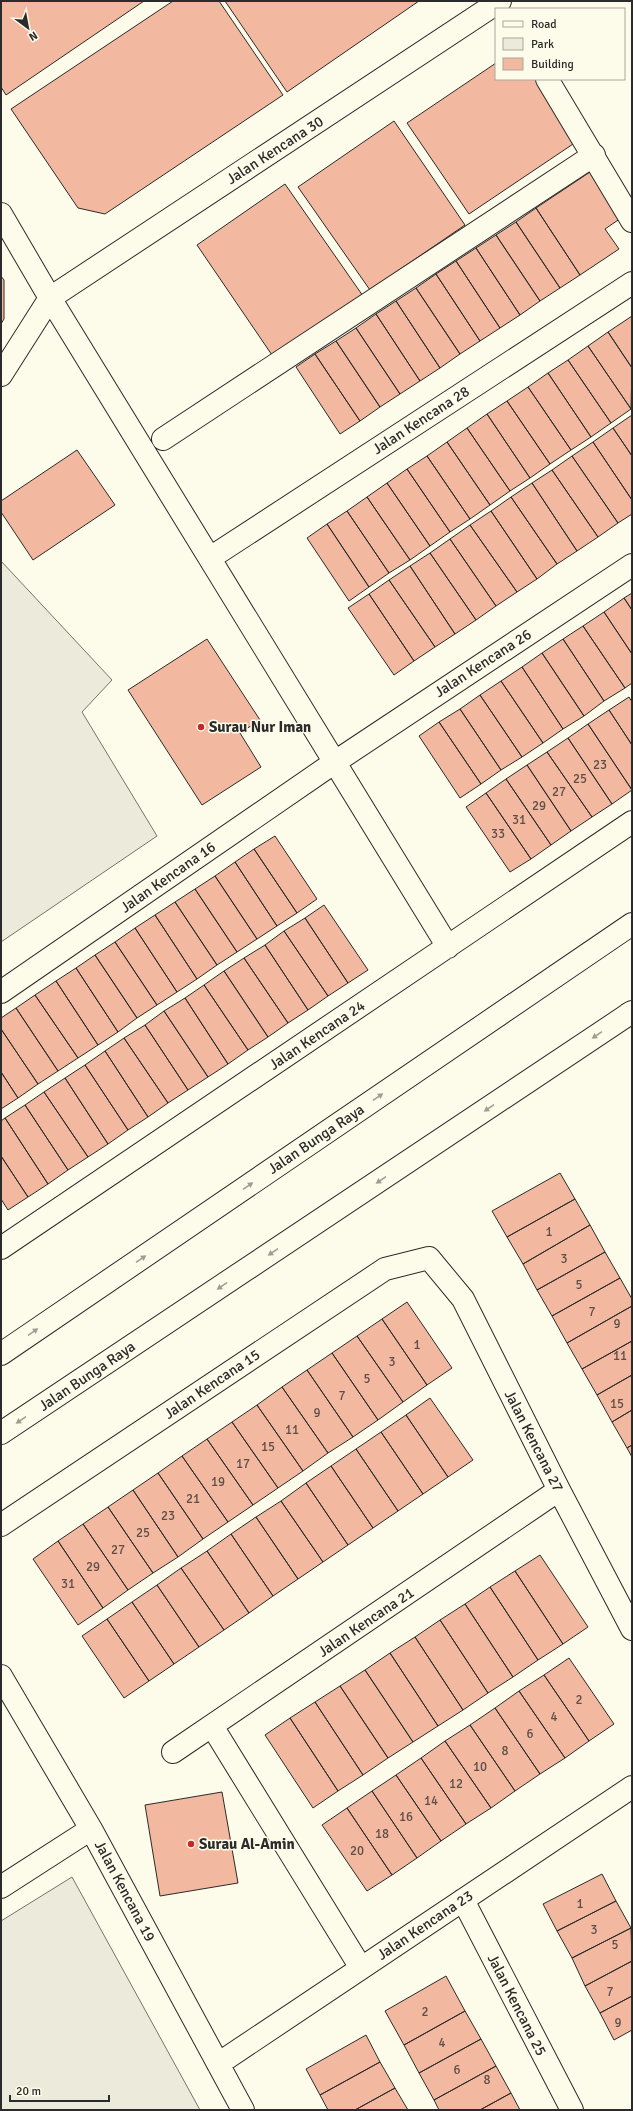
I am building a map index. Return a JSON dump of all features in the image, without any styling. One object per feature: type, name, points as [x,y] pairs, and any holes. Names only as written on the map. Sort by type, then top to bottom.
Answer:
[{"type":"street","name":"Jalan Kencana 30","points":[[50,298],[500,1]]},
{"type":"street","points":[[548,80],[594,155],[632,221]]},
{"type":"street","points":[[163,439],[594,155]]},
{"type":"street","points":[[1,214],[50,298],[448,947]]},
{"type":"street","name":"Jalan Kencana 28","points":[[210,558],[632,283]]},
{"type":"street","points":[[1,375],[50,298]]},
{"type":"street","name":"Jalan Kencana 26","points":[[335,762],[632,565]]},
{"type":"street","name":"Jalan Kencana 16","points":[[1,992],[335,762]]},
{"type":"street","name":"Jalan Kencana 24","points":[[1,1248],[632,822]]},
{"type":"street","name":"Jalan Bunga Raya","points":[[1,1354],[632,924]]},
{"type":"street","name":"Jalan Bunga Raya","points":[[1,1433],[631,1013]]},
{"type":"street","name":"Jalan Kencana 27","points":[[429,1258],[463,1299],[559,1490],[632,1629]]},
{"type":"street","name":"Jalan Kencana 15","points":[[1,1525],[384,1269],[429,1258]]},
{"type":"street","name":"Jalan Kencana 21","points":[[173,1752],[559,1490]]},
{"type":"street","name":"Jalan Kencana 19","points":[[1,1676],[8,1705],[91,1829],[243,2110]]},
{"type":"street","points":[[212,1726],[361,1968]]},
{"type":"street","name":"Jalan Kencana 23","points":[[218,2064],[632,1787]]},
{"type":"street","points":[[1,1887],[91,1829]]},
{"type":"street","name":"Jalan Kencana 25","points":[[463,1900],[572,2110]]},
{"type":"green space","points":[[1,561],[112,680],[82,712],[157,836],[1,942]]},
{"type":"green space","points":[[72,1877],[200,2110],[1,2110],[1,1921]]},
{"type":"building","points":[[1,1],[144,1],[6,95],[1,87]]},
{"type":"building","points":[[173,1],[219,1],[283,95],[105,214],[78,208],[11,109]]},
{"type":"building","points":[[225,1],[419,1],[287,92]]},
{"type":"building","points":[[495,64],[495,80],[539,80],[579,140],[469,214],[407,123]]},
{"type":"building","points":[[394,121],[465,225],[370,290],[298,187]]},
{"type":"building","points":[[593,170],[624,216],[605,229],[619,249],[580,275],[536,208]]},
{"type":"building","points":[[285,184],[363,296],[274,358],[197,245]]},
{"type":"building","points":[[536,208],[580,275],[560,288],[516,222]]},
{"type":"building","points":[[516,222],[560,288],[540,301],[496,235]]},
{"type":"building","points":[[496,235],[540,301],[520,315],[476,248]]},
{"type":"building","points":[[476,248],[520,315],[500,328],[456,261]]},
{"type":"building","points":[[456,261],[500,328],[480,341],[436,274]]},
{"type":"building","points":[[436,274],[480,341],[460,354],[416,288]]},
{"type":"building","points":[[1,276],[4,280],[4,319],[1,324]]},
{"type":"building","points":[[416,288],[460,354],[440,368],[396,301]]},
{"type":"building","points":[[396,301],[440,368],[420,381],[376,314]]},
{"type":"building","points":[[376,314],[420,381],[400,394],[356,328]]},
{"type":"building","points":[[632,316],[632,368],[608,332]]},
{"type":"building","points":[[356,328],[400,394],[380,407],[336,341]]},
{"type":"building","points":[[608,332],[632,368],[631,409],[588,346]]},
{"type":"building","points":[[336,341],[380,407],[360,421],[315,354]]},
{"type":"building","points":[[588,346],[631,409],[611,423],[568,360]]},
{"type":"building","points":[[315,354],[360,421],[340,434],[296,367]]},
{"type":"building","points":[[568,360],[611,423],[591,437],[548,373]]},
{"type":"building","points":[[548,373],[591,437],[571,450],[528,387]]},
{"type":"building","points":[[528,387],[571,450],[550,464],[507,401]]},
{"type":"building","points":[[507,401],[550,464],[530,478],[487,414]]},
{"type":"building","points":[[487,414],[530,478],[510,491],[467,428]]},
{"type":"building","points":[[632,415],[632,456],[613,428]]},
{"type":"building","points":[[467,428],[510,491],[490,505],[447,442]]},
{"type":"building","points":[[613,428],[632,456],[632,500],[593,442]]},
{"type":"building","points":[[447,442],[490,505],[470,519],[427,456]]},
{"type":"building","points":[[593,442],[632,500],[632,514],[618,523],[572,456]]},
{"type":"building","points":[[77,450],[115,505],[33,560],[1,512],[1,501]]},
{"type":"building","points":[[427,456],[470,519],[450,532],[407,469]]},
{"type":"building","points":[[572,456],[618,523],[598,537],[552,470]]},
{"type":"building","points":[[407,469],[450,532],[430,546],[387,483]]},
{"type":"building","points":[[552,470],[598,537],[577,551],[532,483]]},
{"type":"building","points":[[387,483],[430,546],[410,560],[367,497]]},
{"type":"building","points":[[532,483],[577,551],[557,564],[511,497]]},
{"type":"building","points":[[367,497],[410,560],[389,573],[347,511]]},
{"type":"building","points":[[511,497],[557,564],[537,579],[491,511]]},
{"type":"building","points":[[347,511],[389,573],[369,587],[327,524]]},
{"type":"building","points":[[491,511],[537,579],[517,592],[470,525]]},
{"type":"building","points":[[327,524],[369,587],[349,601],[307,538]]},
{"type":"building","points":[[470,525],[517,592],[496,606],[450,539]]},
{"type":"building","points":[[450,539],[496,606],[476,620],[430,553]]},
{"type":"building","points":[[430,553],[476,620],[455,634],[410,566]]},
{"type":"building","points":[[410,566],[455,634],[435,647],[389,580]]},
{"type":"building","points":[[389,580],[435,647],[414,661],[369,594]]},
{"type":"building","points":[[632,593],[632,610],[624,598]]},
{"type":"building","points":[[369,594],[414,661],[394,675],[348,608]]},
{"type":"building","points":[[624,598],[632,610],[632,654],[604,612]]},
{"type":"building","points":[[604,612],[632,654],[632,683],[625,688],[583,626]]},
{"type":"building","points":[[583,626],[625,688],[604,701],[563,639]]},
{"type":"building","name":"Surau Nur Iman","points":[[207,639],[260,720],[240,733],[261,767],[202,805],[128,690]]},
{"type":"building","points":[[563,639],[604,701],[584,716],[542,653]]},
{"type":"building","points":[[542,653],[584,716],[563,729],[522,667]]},
{"type":"building","points":[[522,667],[563,729],[543,743],[501,681]]},
{"type":"building","points":[[501,681],[543,743],[522,757],[480,695]]},
{"type":"building","points":[[480,695],[522,757],[501,770],[460,709]]},
{"type":"building","points":[[629,697],[632,702],[632,745],[609,710]]},
{"type":"building","points":[[460,709],[501,770],[481,784],[439,722]]},
{"type":"building","points":[[609,710],[632,745],[632,790],[588,724]]},
{"type":"building","points":[[439,722],[481,784],[460,798],[419,736]]},
{"type":"building","points":[[588,724],[632,790],[612,804],[568,738]]},
{"type":"building","points":[[568,738],[612,804],[592,817],[547,752]]},
{"type":"building","points":[[547,752],[592,817],[571,831],[527,765]]},
{"type":"building","points":[[527,765],[571,831],[551,845],[506,779]]},
{"type":"building","points":[[506,779],[551,845],[531,859],[486,793]]},
{"type":"building","points":[[486,793],[531,859],[510,872],[466,807]]},
{"type":"building","points":[[275,836],[317,899],[297,913],[254,849]]},
{"type":"building","points":[[254,849],[297,913],[277,926],[235,862]]},
{"type":"building","points":[[235,862],[277,926],[257,939],[215,876]]},
{"type":"building","points":[[215,876],[257,939],[237,952],[195,889]]},
{"type":"building","points":[[195,889],[237,952],[217,965],[175,902]]},
{"type":"building","points":[[175,902],[217,965],[197,979],[155,915]]},
{"type":"building","points":[[324,905],[368,970],[348,983],[305,918]]},
{"type":"building","points":[[155,915],[197,979],[177,992],[135,928]]},
{"type":"building","points":[[305,918],[348,983],[328,996],[284,931]]},
{"type":"building","points":[[135,928],[177,992],[157,1005],[115,942]]},
{"type":"building","points":[[284,931],[328,996],[308,1010],[265,945]]},
{"type":"building","points":[[115,942],[157,1005],[137,1018],[95,955]]},
{"type":"building","points":[[265,945],[308,1010],[288,1023],[244,958]]},
{"type":"building","points":[[95,955],[137,1018],[118,1032],[76,968]]},
{"type":"building","points":[[244,958],[288,1023],[268,1037],[224,971]]},
{"type":"building","points":[[76,968],[118,1032],[98,1045],[56,981]]},
{"type":"building","points":[[224,971],[268,1037],[248,1050],[204,985]]},
{"type":"building","points":[[56,981],[98,1045],[78,1058],[35,995]]},
{"type":"building","points":[[204,985],[248,1050],[228,1064],[185,998]]},
{"type":"building","points":[[35,995],[78,1058],[58,1071],[16,1008]]},
{"type":"building","points":[[185,998],[228,1064],[208,1077],[164,1011]]},
{"type":"building","points":[[16,1008],[58,1071],[38,1084],[1,1029],[1,1018]]},
{"type":"building","points":[[164,1011],[208,1077],[188,1090],[145,1025]]},
{"type":"building","points":[[145,1025],[188,1090],[168,1103],[124,1038]]},
{"type":"building","points":[[1,1029],[38,1084],[18,1098],[1,1072]]},
{"type":"building","points":[[124,1038],[168,1103],[148,1117],[105,1051]]},
{"type":"building","points":[[105,1051],[148,1117],[128,1130],[85,1065]]},
{"type":"building","points":[[85,1065],[128,1130],[108,1144],[65,1078]]},
{"type":"building","points":[[1,1072],[18,1098],[1,1109]]},
{"type":"building","points":[[65,1078],[108,1144],[88,1157],[44,1092]]},
{"type":"building","points":[[44,1092],[88,1157],[68,1170],[25,1105]]},
{"type":"building","points":[[25,1105],[68,1170],[48,1184],[5,1118]]},
{"type":"building","points":[[5,1118],[48,1184],[28,1197],[1,1156],[1,1121]]},
{"type":"building","points":[[1,1156],[28,1197],[8,1210],[1,1199]]},
{"type":"building","points":[[560,1173],[575,1199],[507,1237],[492,1211]]},
{"type":"building","points":[[575,1199],[590,1225],[523,1264],[507,1237]]},
{"type":"building","points":[[590,1225],[605,1252],[537,1290],[523,1264]]},
{"type":"building","points":[[605,1252],[620,1278],[552,1316],[537,1290]]},
{"type":"building","points":[[620,1278],[632,1299],[632,1306],[567,1343],[552,1316]]},
{"type":"building","points":[[407,1302],[452,1368],[427,1385],[382,1319]]},
{"type":"building","points":[[632,1306],[632,1341],[582,1369],[567,1343]]},
{"type":"building","points":[[382,1319],[427,1385],[403,1402],[357,1336]]},
{"type":"building","points":[[357,1336],[403,1402],[378,1420],[332,1353]]},
{"type":"building","points":[[632,1341],[632,1375],[597,1395],[582,1369]]},
{"type":"building","points":[[332,1353],[378,1420],[353,1437],[307,1370]]},
{"type":"building","points":[[307,1370],[353,1437],[328,1453],[282,1387]]},
{"type":"building","points":[[632,1375],[632,1410],[612,1422],[597,1395]]},
{"type":"building","points":[[282,1387],[328,1453],[303,1471],[257,1405]]},
{"type":"building","points":[[430,1398],[473,1460],[448,1477],[406,1415]]},
{"type":"building","points":[[257,1405],[303,1471],[278,1488],[232,1422]]},
{"type":"building","points":[[632,1410],[632,1445],[627,1448],[612,1422]]},
{"type":"building","points":[[406,1415],[448,1477],[423,1494],[381,1432]]},
{"type":"building","points":[[232,1422],[278,1488],[253,1505],[207,1439]]},
{"type":"building","points":[[381,1432],[423,1494],[398,1511],[356,1449]]},
{"type":"building","points":[[207,1439],[253,1505],[228,1522],[182,1456]]},
{"type":"building","points":[[632,1445],[632,1457],[627,1448]]},
{"type":"building","points":[[356,1449],[398,1511],[373,1528],[331,1466]]},
{"type":"building","points":[[182,1456],[228,1522],[203,1539],[158,1473]]},
{"type":"building","points":[[331,1466],[373,1528],[348,1545],[306,1483]]},
{"type":"building","points":[[158,1473],[203,1539],[178,1557],[133,1490]]},
{"type":"building","points":[[306,1483],[348,1545],[323,1562],[281,1501]]},
{"type":"building","points":[[133,1490],[178,1557],[153,1573],[108,1507]]},
{"type":"building","points":[[281,1501],[323,1562],[298,1579],[256,1517]]},
{"type":"building","points":[[108,1507],[153,1573],[128,1590],[83,1524]]},
{"type":"building","points":[[256,1517],[298,1579],[273,1596],[231,1534]]},
{"type":"building","points":[[83,1524],[128,1590],[103,1608],[58,1541]]},
{"type":"building","points":[[231,1534],[273,1596],[249,1613],[207,1551]]},
{"type":"building","points":[[58,1541],[103,1608],[78,1625],[33,1559]]},
{"type":"building","points":[[207,1551],[249,1613],[224,1630],[181,1568]]},
{"type":"building","points":[[540,1555],[588,1627],[563,1644],[515,1571]]},
{"type":"building","points":[[181,1568],[224,1630],[199,1647],[157,1585]]},
{"type":"building","points":[[515,1571],[563,1644],[538,1660],[490,1587]]},
{"type":"building","points":[[157,1585],[199,1647],[174,1664],[132,1602]]},
{"type":"building","points":[[490,1587],[538,1660],[513,1677],[465,1604]]},
{"type":"building","points":[[132,1602],[174,1664],[149,1681],[107,1619]]},
{"type":"building","points":[[465,1604],[513,1677],[488,1693],[440,1620]]},
{"type":"building","points":[[107,1619],[149,1681],[124,1698],[82,1636]]},
{"type":"building","points":[[440,1620],[488,1693],[463,1710],[415,1637]]},
{"type":"building","points":[[415,1637],[463,1710],[438,1726],[390,1653]]},
{"type":"building","points":[[390,1653],[438,1726],[413,1742],[365,1670]]},
{"type":"building","points":[[569,1658],[614,1724],[589,1741],[544,1675]]},
{"type":"building","points":[[365,1670],[413,1742],[388,1758],[340,1686]]},
{"type":"building","points":[[544,1675],[589,1741],[565,1758],[519,1691]]},
{"type":"building","points":[[340,1686],[388,1758],[363,1775],[315,1702]]},
{"type":"building","points":[[519,1691],[565,1758],[540,1774],[495,1708]]},
{"type":"building","points":[[315,1702],[363,1775],[338,1791],[290,1718]]},
{"type":"building","points":[[495,1708],[540,1774],[515,1791],[470,1725]]},
{"type":"building","points":[[290,1718],[338,1791],[313,1808],[265,1735]]},
{"type":"building","points":[[470,1725],[515,1791],[491,1808],[445,1741]]},
{"type":"building","points":[[445,1741],[491,1808],[466,1824],[421,1758]]},
{"type":"building","points":[[421,1758],[466,1824],[441,1841],[396,1775]]},
{"type":"building","points":[[396,1775],[441,1841],[417,1858],[372,1791]]},
{"type":"building","points":[[372,1791],[417,1858],[392,1875],[347,1808]]},
{"type":"building","name":"Surau Al-Amin","points":[[222,1792],[238,1883],[160,1896],[145,1805]]},
{"type":"building","points":[[347,1808],[392,1875],[367,1891],[322,1825]]},
{"type":"building","points":[[602,1874],[616,1901],[557,1931],[543,1904]]},
{"type":"building","points":[[616,1901],[631,1928],[572,1958],[557,1931]]},
{"type":"building","points":[[631,1928],[632,1961],[585,1986],[572,1958]]},
{"type":"building","points":[[632,1961],[632,1996],[600,2013],[585,1986]]},
{"type":"building","points":[[446,1976],[465,2011],[404,2045],[385,2011]]},
{"type":"building","points":[[632,1996],[632,2030],[614,2040],[600,2013]]},
{"type":"building","points":[[465,2011],[481,2039],[419,2073],[404,2045]]},
{"type":"building","points":[[366,2035],[380,2062],[320,2095],[306,2069]]},
{"type":"building","points":[[481,2039],[496,2066],[434,2100],[419,2073]]},
{"type":"building","points":[[380,2062],[395,2088],[355,2110],[328,2110],[320,2095]]},
{"type":"building","points":[[496,2066],[511,2093],[480,2110],[439,2110],[434,2100]]},
{"type":"building","points":[[395,2088],[408,2110],[355,2110]]},
{"type":"building","points":[[511,2093],[520,2110],[480,2110]]},
{"type":"place","name":"Surau Nur Iman","points":[[201,727]]},
{"type":"place","name":"Surau Al-Amin","points":[[191,1844]]}]
